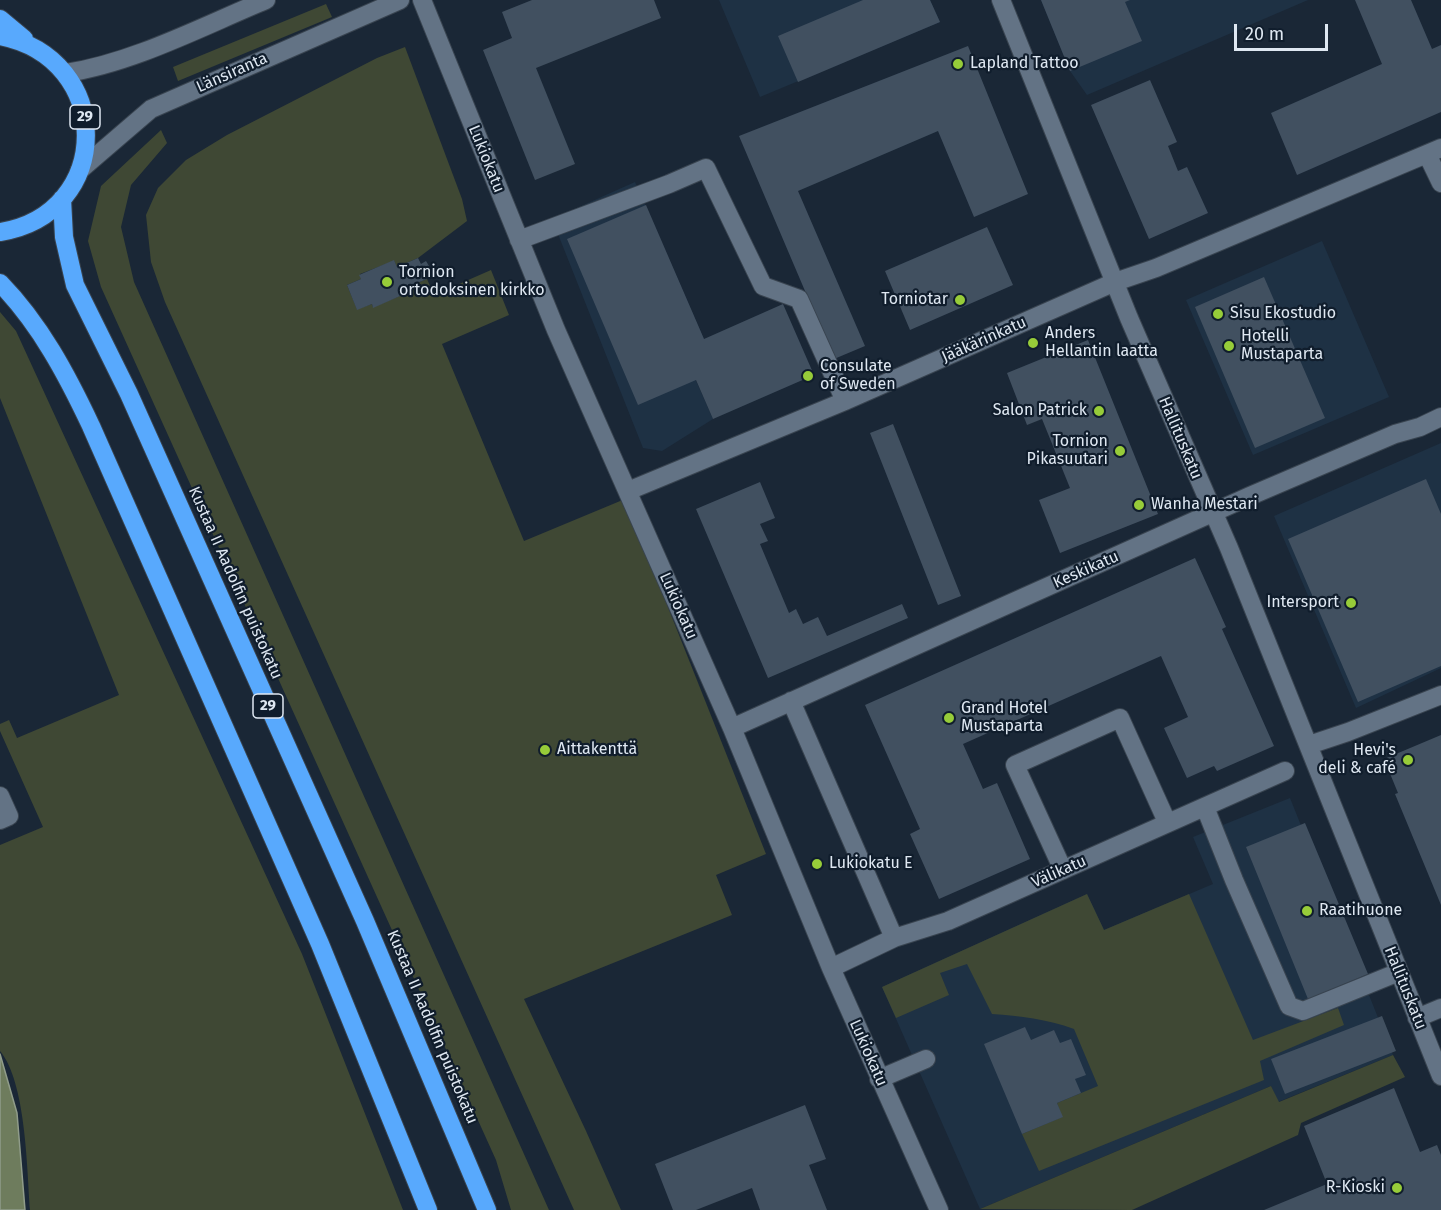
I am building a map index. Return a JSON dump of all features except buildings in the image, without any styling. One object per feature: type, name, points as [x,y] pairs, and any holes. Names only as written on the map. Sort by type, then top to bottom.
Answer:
[{"type":"highway","name":"29","points":[[0,20],[52,58],[77,91],[85,120],[85,150],[80,170],[62,199]]},
{"type":"highway","points":[[0,36],[16,39],[35,47]]},
{"type":"highway","points":[[0,231],[30,223],[47,213],[62,199]]},
{"type":"highway","name":"Kustaa II Aadolfin puistokatu","points":[[62,199],[64,237],[75,285],[129,394],[355,900],[487,1210]]},
{"type":"highway","points":[[0,283],[28,316],[66,374],[91,426],[320,944],[428,1210]]},
{"type":"street","points":[[66,74],[94,69],[131,56],[266,0]]},
{"type":"street","name":"Länsiranta","points":[[80,170],[151,109],[400,0]]},
{"type":"street","name":"Lukiokatu","points":[[422,0],[556,330],[732,728],[879,1079],[939,1210]]},
{"type":"street","name":"Hallituskatu","points":[[1001,0],[1115,282],[1309,745],[1441,1076]]},
{"type":"street","points":[[1434,151],[1441,183]]},
{"type":"street","name":"Jääkärinkatu","points":[[628,491],[844,401],[1115,282],[1156,268],[1434,151]]},
{"type":"street","points":[[519,240],[706,168],[763,286],[799,299],[844,401]]},
{"type":"street","name":"Keskikatu","points":[[732,728],[1386,438],[1420,427],[1441,417]]},
{"type":"street","points":[[1309,745],[1441,695]]},
{"type":"street","points":[[791,701],[894,938]]},
{"type":"street","points":[[1063,870],[1015,765],[1120,717],[1167,822]]},
{"type":"street","name":"Välikatu","points":[[831,968],[894,938],[948,921],[1285,771]]},
{"type":"street","points":[[0,796],[4,818]]},
{"type":"street","points":[[1205,807],[1289,1006],[1302,1011],[1399,972]]},
{"type":"street","points":[[1417,1018],[1441,1008]]},
{"type":"street","points":[[879,1079],[926,1059]]},
{"type":"shaded area","points":[[719,0],[930,0],[940,22],[760,97]]},
{"type":"shaded area","points":[[1041,0],[1308,0],[1087,95],[1070,71]]},
{"type":"shaded area","points":[[326,4],[332,17],[178,81],[173,67]]},
{"type":"shaded area","points":[[405,47],[462,199],[467,221],[418,258],[397,267],[394,261],[360,274],[361,279],[347,285],[357,309],[372,304],[373,307],[407,293],[405,288],[427,279],[434,295],[491,270],[509,315],[442,344],[524,541],[625,499],[766,854],[716,875],[732,915],[524,999],[621,1210],[574,1210],[165,302],[151,262],[146,215],[158,188],[186,160],[227,135],[377,58]]},
{"type":"shaded area","points":[[161,130],[167,143],[131,185],[121,227],[134,282],[549,1210],[511,1210],[496,1160],[101,287],[88,241],[101,186]]},
{"type":"shaded area","points":[[635,182],[704,339],[682,349],[713,419],[662,451],[643,448],[552,219]]},
{"type":"shaded area","points":[[1322,241],[1389,397],[1253,455],[1186,300]]},
{"type":"shaded area","points":[[0,312],[16,331],[302,954],[403,1210],[30,1210],[24,1127],[20,1104],[9,1065],[0,1051],[0,845],[43,827],[0,731],[0,724],[9,720],[17,738],[119,695],[0,398]]},
{"type":"shaded area","points":[[1441,443],[1441,668],[1356,708],[1274,516]]},
{"type":"shaded area","points":[[1290,798],[1393,1055],[1278,1102],[1271,1086],[980,1209],[882,987],[1087,894],[1104,930],[1213,884],[1193,837]]},
{"type":"shaded area","points":[[1087,894],[1104,930],[1189,894],[1253,1040],[1338,1008],[1344,1025],[1260,1061],[1264,1080],[1039,1171],[1022,1134],[1062,1117],[1057,1103],[1098,1086],[1074,1029],[1033,1018],[992,1014],[967,964],[940,973],[949,995],[896,1018],[882,987]]},
{"type":"shaded area","points":[[0,1054],[17,1113],[25,1210],[0,1210]]},
{"type":"shaded area","points":[[1393,1055],[1405,1077],[1301,1123],[1298,1135],[1132,1210],[980,1209],[1271,1086],[1279,1102]]},
{"type":"place","name":"Lapland Tattoo","points":[[958,64]]},
{"type":"place","name":"Tornion ortodoksinen kirkko","points":[[387,282]]},
{"type":"place","name":"Torniotar","points":[[960,300]]},
{"type":"place","name":"Sisu Ekostudio","points":[[1218,314]]},
{"type":"place","name":"Anders Hellantin laatta","points":[[1033,343]]},
{"type":"place","name":"Hotelli Mustaparta","points":[[1229,346]]},
{"type":"place","name":"Consulate of Sweden","points":[[808,376]]},
{"type":"place","name":"Salon Patrick","points":[[1099,411]]},
{"type":"place","name":"Tornion Pikasuutari","points":[[1120,451]]},
{"type":"place","name":"Wanha Mestari","points":[[1139,505]]},
{"type":"place","name":"Intersport","points":[[1351,603]]},
{"type":"place","name":"Grand Hotel Mustaparta","points":[[949,718]]},
{"type":"place","name":"Aittakenttä","points":[[545,750]]},
{"type":"place","name":"Hevi's deli & café","points":[[1408,760]]},
{"type":"place","name":"Lukiokatu E","points":[[817,864]]},
{"type":"place","name":"Raatihuone","points":[[1307,911]]},
{"type":"place","name":"R-Kioski","points":[[1397,1188]]}]
